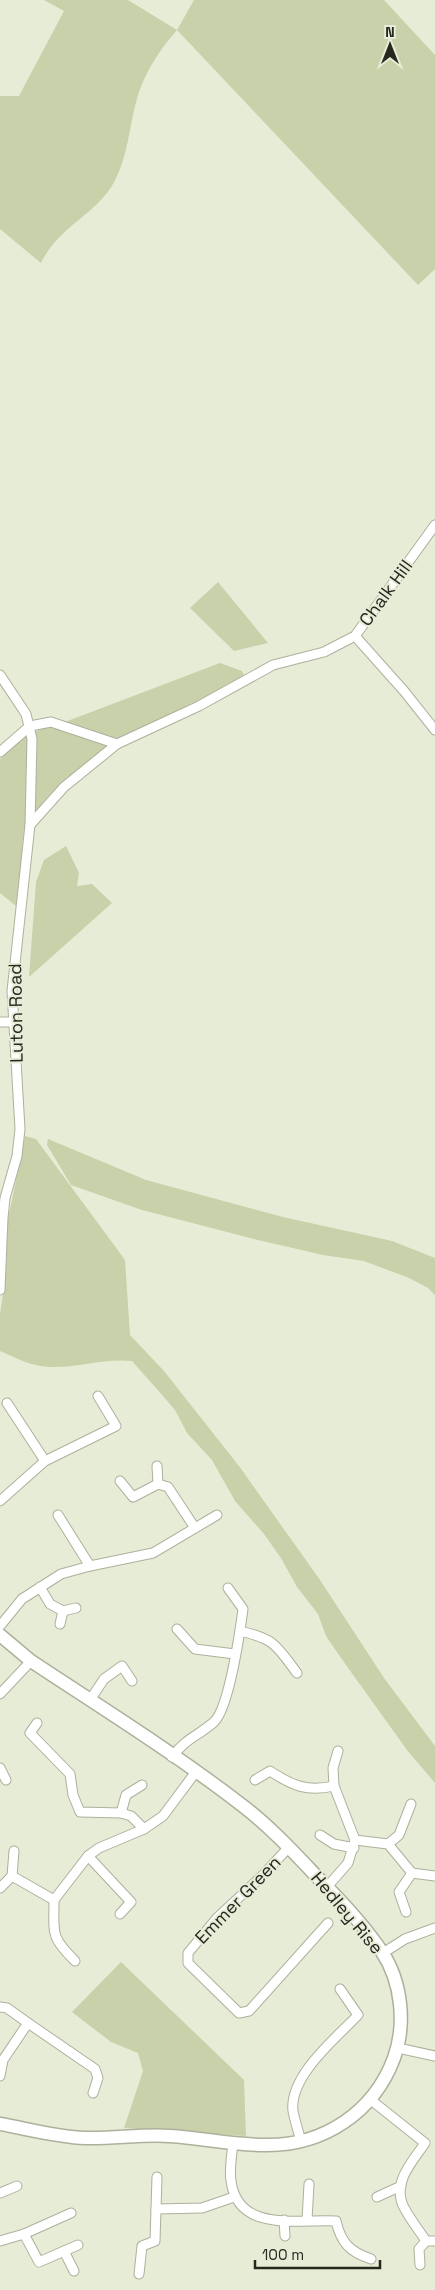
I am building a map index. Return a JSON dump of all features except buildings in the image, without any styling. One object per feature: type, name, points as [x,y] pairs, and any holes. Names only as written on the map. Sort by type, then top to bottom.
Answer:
[{"type":"street","name":"Chalk Hill","points":[[355,636],[435,525]]},
{"type":"street","points":[[30,825],[64,787],[118,744],[199,706],[273,665],[324,652],[355,636],[404,691],[435,730]]},
{"type":"street","points":[[0,675],[26,714],[30,726]]},
{"type":"street","points":[[0,752],[30,726],[51,722],[118,744]]},
{"type":"street","name":"Luton Road","points":[[0,1290],[2,1218],[5,1198],[17,1156],[20,1129],[12,991],[30,825],[32,739],[30,726]]},
{"type":"street","points":[[0,1022],[14,1022]]},
{"type":"street","points":[[0,1501],[45,1461],[116,1426],[98,1396]]},
{"type":"street","points":[[7,1402],[45,1461]]},
{"type":"street","points":[[157,1466],[158,1484]]},
{"type":"street","points":[[120,1481],[133,1497],[158,1484],[168,1487],[196,1528]]},
{"type":"street","points":[[0,1626],[22,1599],[61,1574],[153,1553],[217,1515]]},
{"type":"street","points":[[58,1516],[90,1566]]},
{"type":"street","points":[[40,1587],[50,1604],[63,1611],[76,1608]]},
{"type":"street","points":[[172,1757],[183,1742],[215,1721],[225,1703],[243,1609],[228,1588]]},
{"type":"street","points":[[60,1624],[63,1611]]},
{"type":"street","points":[[177,1629],[195,1649],[235,1654]]},
{"type":"street","points":[[240,1630],[264,1636],[278,1647],[297,1673]]},
{"type":"street","name":"Hedley Rise","points":[[0,1634],[31,1661],[245,1807],[289,1847],[327,1886],[382,1953],[392,1972],[399,1997],[401,2022],[398,2048],[388,2074],[371,2100],[346,2122],[324,2134],[301,2141],[267,2146],[169,2136],[83,2138],[0,2124]]},
{"type":"street","points":[[0,1694],[31,1661]]},
{"type":"street","points":[[90,1700],[104,1679],[122,1666],[132,1681]]},
{"type":"street","points":[[37,1723],[30,1733],[70,1774],[73,1795],[80,1812],[121,1813],[131,1816],[144,1829]]},
{"type":"street","points":[[327,1886],[348,1864],[354,1844],[334,1786],[333,1768],[338,1751]]},
{"type":"street","points":[[0,1768],[6,1780]]},
{"type":"street","points":[[255,1780],[270,1771],[290,1784],[317,1790],[334,1786]]},
{"type":"street","points":[[75,1961],[59,1945],[54,1936],[54,1900],[88,1856],[99,1848],[144,1829],[162,1816],[195,1773]]},
{"type":"street","points":[[121,1813],[126,1795],[142,1785]]},
{"type":"street","points":[[320,1835],[334,1844],[388,1844],[399,1835],[411,1804]]},
{"type":"street","points":[[388,1844],[412,1873],[435,1876]]},
{"type":"street","name":"Emmer Green","points":[[289,1847],[263,1875],[217,1918],[188,1953],[188,1963],[239,2013],[249,2011],[328,1923]]},
{"type":"street","points":[[0,1888],[12,1876],[14,1851]]},
{"type":"street","points":[[88,1856],[131,1902],[120,1914]]},
{"type":"street","points":[[406,1912],[399,1892],[412,1873]]},
{"type":"street","points":[[12,1876],[54,1900]]},
{"type":"street","points":[[382,1953],[405,1940],[435,1928]]},
{"type":"street","points":[[301,2141],[293,2109],[299,2082],[314,2060],[358,2015],[340,1989]]},
{"type":"street","points":[[0,2007],[7,2008],[95,2069],[98,2078],[93,2093]]},
{"type":"street","points":[[0,2076],[3,2060],[28,2022]]},
{"type":"street","points":[[398,2048],[435,2056]]},
{"type":"street","points":[[371,2100],[426,2143],[435,2147]]},
{"type":"street","points":[[233,2142],[230,2179],[234,2196],[242,2207],[252,2215],[268,2220],[336,2221],[339,2235],[354,2253],[371,2259]]},
{"type":"street","points":[[420,2265],[419,2249],[430,2241],[402,2204],[401,2186],[405,2172],[426,2143]]},
{"type":"street","points":[[140,2274],[142,2246],[155,2241],[157,2177]]},
{"type":"street","points":[[307,2220],[309,2184]]},
{"type":"street","points":[[0,2193],[17,2186]]},
{"type":"street","points":[[377,2197],[401,2186]]},
{"type":"street","points":[[156,2209],[202,2208],[234,2196]]},
{"type":"street","points":[[0,2241],[24,2234],[71,2213]]},
{"type":"street","points":[[284,2220],[284,2236]]},
{"type":"street","points":[[24,2234],[39,2262],[78,2245]]},
{"type":"street","points":[[64,2251],[74,2271]]},
{"type":"green space","points":[[44,0],[128,0],[177,30],[155,59],[142,83],[126,151],[113,184],[96,205],[57,240],[48,250],[41,263],[0,229],[0,96],[19,96],[64,11]]},
{"type":"green space","points":[[194,0],[384,0],[435,55],[435,269],[418,285],[177,30]]},
{"type":"green space","points":[[218,582],[268,643],[234,651],[190,608]]},
{"type":"green space","points":[[220,663],[242,671],[244,675],[237,681],[181,708],[117,744],[86,764],[59,786],[38,809],[24,834],[16,906],[0,893],[0,759],[19,741],[32,733]]},
{"type":"green space","points":[[66,846],[79,873],[77,886],[92,884],[112,903],[29,977],[36,882],[44,860]]},
{"type":"green space","points":[[25,1136],[36,1139],[125,1260],[130,1335],[164,1371],[239,1466],[320,1580],[384,1678],[435,1746],[435,1783],[407,1750],[341,1658],[326,1636],[318,1614],[297,1587],[281,1558],[264,1534],[235,1501],[212,1460],[187,1433],[175,1410],[132,1361],[122,1360],[61,1367],[44,1367],[25,1362],[0,1351],[0,1314],[6,1274],[7,1224]]},
{"type":"green space","points":[[48,1139],[146,1180],[283,1217],[392,1241],[435,1258],[435,1295],[428,1288],[409,1278],[364,1261],[323,1255],[142,1210],[71,1185],[47,1145]]},
{"type":"green space","points":[[121,1962],[244,2080],[246,2136],[124,2128],[143,2071],[138,2053],[111,2042],[72,2012]]}]
